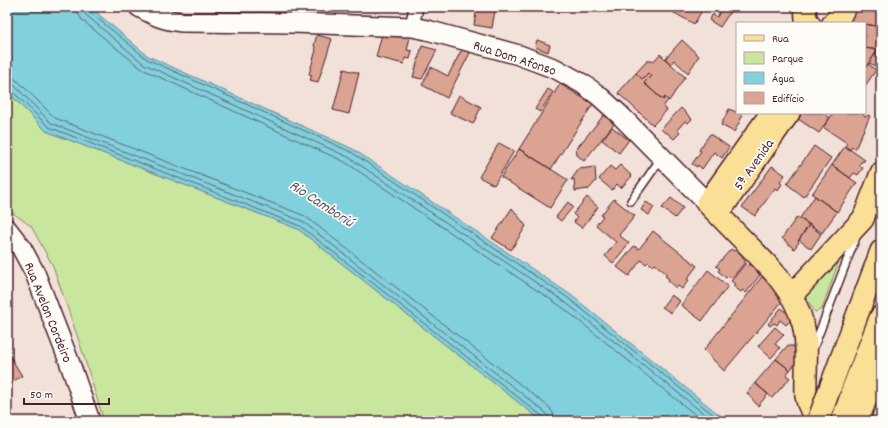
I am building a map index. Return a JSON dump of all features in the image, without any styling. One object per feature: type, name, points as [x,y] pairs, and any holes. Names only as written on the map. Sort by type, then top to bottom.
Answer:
[{"type":"highway","points":[[852,415],[881,317]]},
{"type":"highway","points":[[852,415],[881,360]]},
{"type":"main road","name":"Rua Dom Afonso","points":[[139,7],[160,18],[182,22],[292,23],[412,27],[519,55],[556,69],[572,77],[598,95],[619,114],[780,279],[799,311],[803,323],[806,339],[806,396],[812,414],[818,421]]},
{"type":"main road","points":[[834,22],[841,15],[845,7]]},
{"type":"main road","name":"5ª Avenida","points":[[713,209],[770,114]]},
{"type":"main road","name":"5ª Avenida","points":[[713,209],[788,114]]},
{"type":"main road","points":[[791,296],[863,219],[881,173]]},
{"type":"main road","name":"Rua Avelon Cordeiro","points":[[7,229],[21,247],[35,273],[69,361],[90,421]]},
{"type":"main road","points":[[818,421],[881,251]]},
{"type":"street","points":[[412,27],[416,7]]},
{"type":"lane","points":[[631,201],[662,157]]},
{"type":"lane","points":[[806,368],[863,219]]},
{"type":"green space","points":[[7,91],[46,131],[298,229],[542,421],[104,421],[80,344],[53,266],[31,226],[7,209]]},
{"type":"green space","points":[[840,258],[822,309],[815,312],[804,295]]},
{"type":"water","name":"Rio Camboriú","points":[[7,7],[90,7],[148,56],[353,149],[571,295],[727,421],[542,421],[298,229],[46,131],[7,91]]},
{"type":"building","points":[[477,7],[495,10],[492,28],[474,25]]},
{"type":"building","points":[[671,7],[699,7],[703,9],[694,24],[669,10]]},
{"type":"building","points":[[723,7],[730,7],[732,9],[720,27],[709,20],[713,14],[717,17]]},
{"type":"building","points":[[859,7],[881,7],[881,27],[866,24],[866,22],[849,21]]},
{"type":"building","points":[[866,24],[881,27],[881,45],[878,50],[866,48]]},
{"type":"building","points":[[382,34],[410,37],[407,50],[412,51],[410,59],[405,58],[404,64],[376,57]]},
{"type":"building","points":[[317,35],[332,39],[318,82],[310,80],[312,75],[309,74],[316,50],[314,45]]},
{"type":"building","points":[[537,40],[550,45],[548,52],[535,47]]},
{"type":"building","points":[[682,40],[699,56],[688,73],[674,60],[671,64],[665,59]]},
{"type":"building","points":[[881,45],[881,68],[869,63]]},
{"type":"building","points":[[422,46],[437,50],[422,79],[413,77]]},
{"type":"building","points":[[866,48],[878,50],[866,67]]},
{"type":"building","points":[[462,49],[471,51],[447,98],[422,85],[431,67],[448,76]]},
{"type":"building","points":[[660,54],[685,77],[669,101],[665,97],[663,100],[644,83],[651,76],[648,73],[642,79],[636,73],[647,61],[654,61]]},
{"type":"building","points":[[868,64],[876,70],[866,85],[866,67]]},
{"type":"building","points":[[344,69],[359,73],[349,114],[333,110]]},
{"type":"building","points":[[636,73],[642,79],[648,73],[651,76],[644,83],[663,100],[665,97],[668,100],[663,107],[667,110],[653,125],[618,93]]},
{"type":"building","points":[[560,84],[593,104],[551,169],[519,149]]},
{"type":"building","points":[[548,89],[553,92],[540,112],[535,109]]},
{"type":"building","points":[[459,95],[481,107],[473,124],[450,113]]},
{"type":"building","points":[[681,108],[692,119],[688,123],[685,121],[677,130],[680,133],[674,139],[661,129]]},
{"type":"building","points":[[729,109],[736,112],[736,114],[743,115],[734,132],[721,125]]},
{"type":"building","points":[[801,114],[825,114],[830,118],[819,133],[798,119]]},
{"type":"building","points":[[832,114],[862,114],[866,117],[868,115],[870,116],[855,149],[852,147],[850,150],[845,146],[847,143],[823,127]]},
{"type":"building","points":[[604,115],[614,124],[584,161],[577,155],[576,149]]},
{"type":"building","points":[[612,127],[629,140],[619,153],[602,140]]},
{"type":"building","points":[[710,134],[729,147],[722,158],[714,152],[702,169],[698,165],[697,167],[692,164],[701,151],[699,150]]},
{"type":"building","points":[[499,143],[514,151],[494,185],[479,177]]},
{"type":"building","points":[[814,146],[831,158],[804,197],[787,184]]},
{"type":"building","points":[[845,146],[865,160],[859,165],[863,168],[858,175],[854,173],[850,178],[832,165]]},
{"type":"building","points":[[519,149],[568,180],[550,208],[501,177]]},
{"type":"building","points":[[620,165],[632,176],[621,188],[617,184],[612,190],[599,179],[610,166],[615,170]]},
{"type":"building","points":[[832,165],[857,183],[837,212],[812,194]]},
{"type":"building","points":[[772,166],[785,175],[780,182],[782,184],[778,190],[775,188],[755,216],[742,207]]},
{"type":"building","points":[[595,167],[596,181],[588,190],[575,191],[574,179],[571,180],[579,169]]},
{"type":"building","points":[[815,196],[837,212],[822,233],[800,218]]},
{"type":"building","points":[[587,197],[598,207],[582,228],[574,222],[577,218],[573,214]]},
{"type":"building","points":[[671,198],[683,208],[675,218],[662,208]]},
{"type":"building","points":[[614,199],[635,216],[619,235],[629,243],[613,263],[605,256],[616,242],[596,225],[603,216],[601,215]]},
{"type":"building","points":[[568,202],[573,207],[561,221],[556,217]]},
{"type":"building","points":[[646,202],[654,207],[649,215],[641,210]]},
{"type":"building","points":[[512,208],[526,226],[511,250],[492,238]]},
{"type":"building","points":[[797,217],[809,225],[794,249],[782,238]]},
{"type":"building","points":[[809,225],[821,234],[811,249],[799,240]]},
{"type":"building","points":[[653,231],[697,266],[687,279],[689,280],[682,289],[678,286],[676,288],[668,281],[669,279],[665,276],[667,274],[655,264],[653,266],[648,262],[646,264],[641,260],[629,276],[617,267],[634,246],[639,249]]},
{"type":"building","points":[[731,249],[734,251],[736,250],[746,261],[732,278],[728,276],[726,278],[718,271],[720,269],[716,266]]},
{"type":"building","points":[[746,263],[749,266],[750,264],[758,271],[757,272],[760,275],[746,293],[743,290],[741,292],[733,286],[735,284],[731,281]]},
{"type":"building","points":[[708,270],[728,286],[702,321],[681,305]]},
{"type":"building","points":[[764,274],[785,298],[724,371],[704,350]]},
{"type":"building","points":[[671,295],[680,301],[671,313],[662,307]]},
{"type":"building","points":[[781,308],[793,318],[786,325],[780,320],[777,325],[774,323],[770,326],[768,324]]},
{"type":"building","points":[[775,327],[784,335],[775,344],[780,348],[771,358],[758,346]]},
{"type":"building","points":[[788,345],[794,346],[795,352],[797,353],[796,363],[790,370],[776,359]]},
{"type":"building","points":[[7,351],[22,376],[7,385]]},
{"type":"building","points":[[776,359],[790,370],[786,375],[790,378],[772,398],[755,383]]},
{"type":"building","points":[[755,383],[768,394],[758,406],[747,393]]}]
